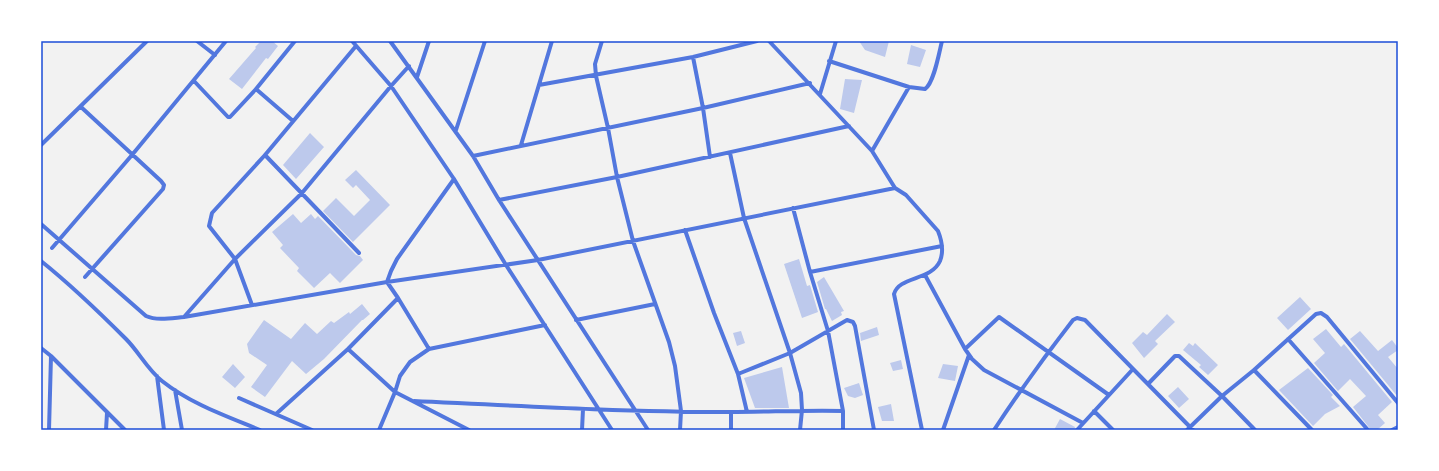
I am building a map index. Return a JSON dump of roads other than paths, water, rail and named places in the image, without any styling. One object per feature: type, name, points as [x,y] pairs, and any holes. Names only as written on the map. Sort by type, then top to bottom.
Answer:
[{"type":"street","points":[[41,145],[147,41]]},
{"type":"street","points":[[197,41],[215,55]]},
{"type":"street","points":[[52,248],[132,155],[226,41]]},
{"type":"street","points":[[194,81],[230,117],[256,89],[295,41]]},
{"type":"street","points":[[352,41],[391,86],[454,179],[506,265],[612,430]]},
{"type":"street","points":[[390,41],[456,130],[499,200],[648,430]]},
{"type":"street","points":[[417,77],[429,41]]},
{"type":"street","points":[[456,130],[485,41]]},
{"type":"street","points":[[521,145],[552,41]]},
{"type":"street","points":[[602,41],[596,64],[596,76],[617,177],[633,241],[669,342],[675,366],[681,411],[680,430]]},
{"type":"street","points":[[539,86],[693,57],[757,41]]},
{"type":"street","points":[[770,41],[872,151],[895,188],[906,195],[938,231],[941,238],[942,256],[935,269],[925,276],[900,285],[895,289],[894,294],[922,430]]},
{"type":"street","points":[[820,94],[836,41]]},
{"type":"street","points":[[829,61],[909,87],[924,89],[929,87],[942,41]]},
{"type":"street","points":[[252,306],[235,259],[209,226],[212,213],[265,155],[356,46]]},
{"type":"street","points":[[693,57],[703,108],[710,157]]},
{"type":"street","points":[[184,317],[235,259],[302,193],[409,66]]},
{"type":"street","points":[[473,156],[703,108],[810,83]]},
{"type":"street","points":[[872,151],[909,87]]},
{"type":"street","points":[[256,89],[293,121]]},
{"type":"street","points":[[81,107],[164,185],[163,189],[92,270],[85,276]]},
{"type":"street","points":[[499,200],[617,177],[849,126]]},
{"type":"street","points":[[730,153],[744,218],[790,353],[801,393],[802,410],[800,430]]},
{"type":"street","points":[[265,155],[359,253]]},
{"type":"street","points":[[387,282],[397,259],[454,179]]},
{"type":"street","points":[[41,224],[58,241],[146,316],[160,319],[184,317],[387,282],[538,260],[895,188]]},
{"type":"street","points":[[793,208],[810,272],[828,330],[843,411],[843,430]]},
{"type":"street","points":[[685,230],[714,313],[738,374],[747,412]]},
{"type":"street","points":[[810,272],[942,246]]},
{"type":"street","points":[[41,261],[72,286],[128,341],[157,376],[175,390],[196,403],[260,430]]},
{"type":"street","points":[[925,276],[965,349],[984,370],[1083,423]]},
{"type":"street","points":[[387,282],[428,349]]},
{"type":"street","points":[[276,414],[348,349],[398,298]]},
{"type":"street","points":[[576,320],[655,304]]},
{"type":"street","points":[[994,430],[1020,390],[1073,320],[1077,318],[1084,320],[1148,384],[1190,429],[1222,396],[1254,370],[1316,314],[1320,313],[1323,314],[1398,403]]},
{"type":"street","points":[[965,349],[999,317],[1109,395]]},
{"type":"street","points":[[738,374],[790,353],[847,320],[853,322],[874,430]]},
{"type":"street","points":[[379,430],[396,392],[400,376],[406,366],[428,349],[545,325]]},
{"type":"street","points":[[1288,339],[1368,430]]},
{"type":"street","points":[[41,348],[51,356],[125,430]]},
{"type":"street","points":[[348,349],[396,392],[469,430]]},
{"type":"street","points":[[943,430],[969,355]]},
{"type":"street","points":[[1148,384],[1175,356],[1178,355],[1183,358],[1255,430]]},
{"type":"street","points":[[49,430],[51,356]]},
{"type":"street","points":[[1077,430],[1133,369]]},
{"type":"street","points":[[1254,370],[1312,430]]},
{"type":"street","points":[[157,376],[164,430]]},
{"type":"street","points":[[175,390],[182,430]]},
{"type":"street","points":[[239,398],[312,430]]},
{"type":"street","points":[[414,401],[598,410],[731,412],[802,410],[843,411]]},
{"type":"street","points":[[582,430],[583,409]]},
{"type":"street","points":[[731,412],[731,430]]},
{"type":"street","points":[[1094,412],[1113,430]]},
{"type":"street","points":[[106,430],[107,413]]},
{"type":"street","points":[[1392,430],[1398,427]]}]
